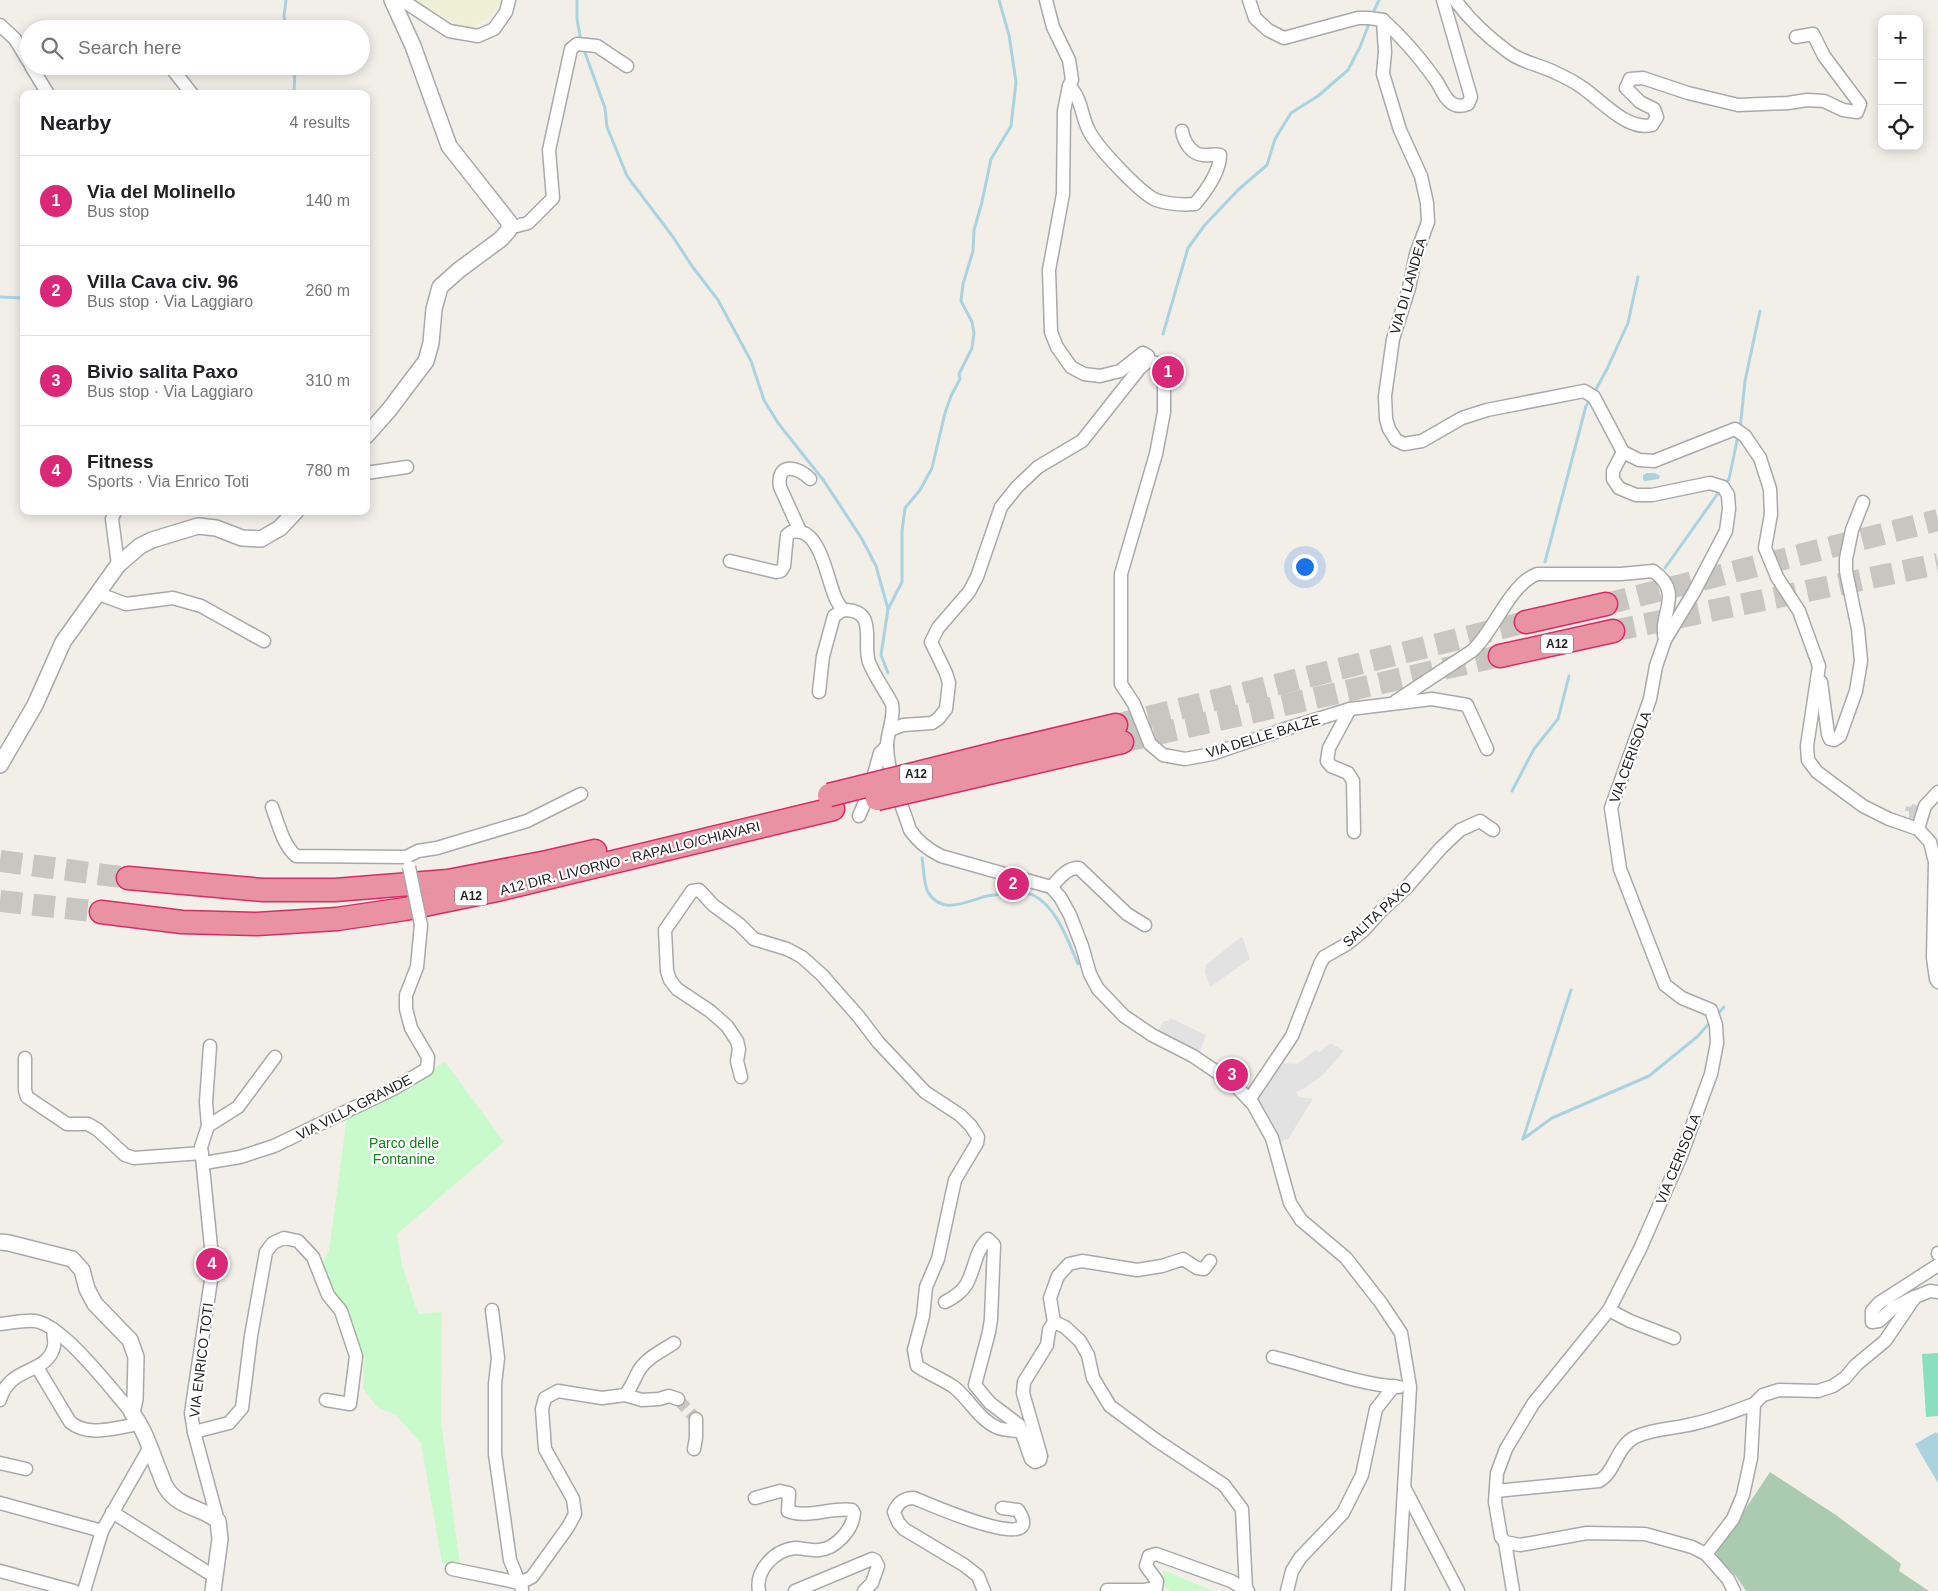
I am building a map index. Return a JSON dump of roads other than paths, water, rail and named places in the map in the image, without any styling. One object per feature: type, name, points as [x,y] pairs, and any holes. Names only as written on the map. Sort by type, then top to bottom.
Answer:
[{"type":"highway","name":"A12","points":[[1526,622],[1606,604]]},
{"type":"highway","name":"A12","points":[[1500,656],[1614,631]]},
{"type":"highway","name":"A12 DIR. LIVORNO - RAPALLO/CHIAVARI","points":[[101,912],[182,922],[257,924],[337,919],[405,909],[497,890],[831,802],[1119,733]]},
{"type":"highway","name":"A12","points":[[128,878],[281,890],[335,890],[448,881],[831,802]]},
{"type":"street","points":[[370,431],[389,410],[426,361],[431,343],[434,309],[440,288],[459,270],[501,239],[509,228],[509,222],[449,146],[413,46],[392,0]]},
{"type":"street","points":[[402,0],[449,32],[478,36],[494,29],[506,12],[510,0]]},
{"type":"street","points":[[890,730],[902,725],[932,723],[946,709],[949,683],[931,642],[938,628],[970,592],[1001,507],[1028,475],[1082,441],[1139,368],[1148,361],[1148,356],[1144,353],[1120,371],[1100,376],[1084,374],[1071,366],[1057,347],[1051,332],[1049,270],[1063,194],[1064,112],[1072,80],[1069,60],[1053,27],[1046,0]]},
{"type":"street","points":[[1249,0],[1255,18],[1268,30],[1284,38],[1358,18],[1383,20],[1393,29],[1436,80],[1447,99],[1454,105],[1461,106],[1468,104],[1471,97],[1444,0]]},
{"type":"street","points":[[1455,0],[1485,33],[1509,53],[1556,73],[1583,88],[1622,119],[1644,127],[1652,125],[1656,117],[1654,108],[1640,102],[1626,88],[1630,79],[1643,78],[1688,93],[1738,105],[1788,103],[1807,100],[1824,101],[1843,110],[1857,112],[1860,104],[1824,56],[1813,34],[1796,37]]},
{"type":"street","name":"VIA DI LANDEA","points":[[1383,20],[1385,52],[1383,74],[1400,130],[1421,176],[1427,203],[1428,222],[1416,254],[1409,288],[1393,339],[1385,396],[1386,419],[1389,429],[1396,440],[1404,444],[1422,441],[1462,418],[1487,410],[1584,391],[1594,397],[1623,452]]},
{"type":"street","points":[[0,25],[15,39],[20,47]]},
{"type":"street","points":[[509,228],[528,223],[553,198],[548,150],[571,49],[577,44],[597,46],[627,66]]},
{"type":"street","points":[[37,75],[46,90]]},
{"type":"street","points":[[177,75],[189,90]]},
{"type":"street","points":[[1069,86],[1076,93],[1089,132],[1133,182],[1156,200],[1183,205],[1195,204],[1220,163],[1220,155],[1213,153],[1200,155],[1191,150],[1183,139],[1182,131]]},
{"type":"street","name":"VIA DELLE BALZE","points":[[1148,361],[1157,363],[1164,380],[1164,412],[1156,454],[1121,574],[1121,684],[1134,704],[1150,744],[1164,755],[1185,759],[1212,754],[1282,730],[1350,710],[1392,703],[1482,643],[1502,608],[1529,577],[1537,574],[1621,574],[1653,571],[1664,578],[1669,592],[1663,632],[1665,640]]},
{"type":"street","points":[[1623,452],[1639,460],[1654,461],[1702,444],[1731,430],[1740,431],[1745,436],[1760,458],[1770,489],[1771,514],[1765,548],[1776,577],[1799,611],[1819,666],[1828,734],[1830,739],[1834,740],[1840,736],[1856,691],[1861,661],[1858,629],[1846,571],[1846,559],[1852,530],[1863,502]]},
{"type":"street","name":"VIA CERISOLA","points":[[1513,1591],[1505,1542],[1501,1537],[1495,1502],[1497,1473],[1506,1449],[1533,1404],[1609,1310],[1640,1249],[1681,1156],[1711,1074],[1718,1043],[1716,1025],[1711,1010],[1682,998],[1665,985],[1620,869],[1611,808],[1650,699],[1656,666],[1665,640],[1694,592],[1726,531],[1729,509],[1728,495],[1723,487],[1710,483],[1652,495],[1636,494],[1619,488],[1612,479],[1613,471],[1623,452]]},
{"type":"street","points":[[370,472],[407,467]]},
{"type":"street","points":[[810,479],[804,472],[795,468],[786,470],[780,475],[780,487],[800,531],[811,538],[814,544],[827,571],[835,599],[844,610],[858,613],[864,619],[869,632],[867,655],[869,663],[892,704],[893,710],[887,746],[889,764],[910,830],[916,838],[941,856],[1052,887],[1070,915],[1090,974],[1098,988],[1124,1016],[1152,1035],[1202,1062],[1233,1083],[1249,1100],[1259,1112],[1272,1138],[1290,1203],[1301,1220],[1346,1258],[1401,1333],[1410,1388],[1398,1591]]},
{"type":"street","points":[[114,515],[112,520],[118,565]]},
{"type":"street","points":[[0,765],[35,705],[63,642],[118,565],[140,546],[152,540],[198,526],[216,528],[242,538],[261,539],[280,528],[292,515]]},
{"type":"street","points":[[730,561],[776,572],[781,571],[784,566],[787,535],[791,532],[800,531]]},
{"type":"street","points":[[98,594],[126,604],[173,598],[200,606],[264,641]]},
{"type":"street","points":[[819,692],[824,656],[834,616],[844,610]]},
{"type":"street","points":[[1819,666],[1807,746],[1808,760],[1817,772],[1863,806],[1889,819],[1918,829],[1930,842],[1935,862],[1934,958],[1938,982]]},
{"type":"street","points":[[1392,703],[1432,699],[1467,705],[1487,749]]},
{"type":"street","points":[[1350,710],[1329,748],[1327,761],[1330,766],[1348,773],[1353,781],[1354,832]]},
{"type":"street","points":[[859,816],[869,792],[880,752],[887,746]]},
{"type":"street","points":[[1918,829],[1925,806],[1938,792]]},
{"type":"street","points":[[272,807],[282,833],[296,856],[407,862],[418,851],[437,848],[527,821],[581,794]]},
{"type":"street","name":"SALITA PAXO","points":[[1249,1100],[1292,1036],[1324,957],[1347,944],[1363,931],[1460,830],[1480,821],[1493,830]]},
{"type":"street","name":"VIA VILLA GRANDE","points":[[203,1158],[240,1157],[274,1146],[392,1089],[427,1069],[428,1056],[410,1028],[406,1009],[406,995],[417,967],[421,925],[407,862]]},
{"type":"street","points":[[1052,887],[1067,871],[1072,868],[1079,868],[1127,914],[1144,925]]},
{"type":"street","points":[[741,1077],[737,1061],[739,1049],[727,1026],[710,1011],[677,989],[666,971],[665,930],[692,891],[695,890],[702,892],[713,905],[739,924],[754,939],[787,949],[802,957],[822,975],[878,1042],[925,1092],[960,1115],[971,1126],[978,1137],[977,1143],[955,1180],[938,1260],[926,1287],[924,1316],[914,1350],[917,1366],[927,1373],[942,1379],[954,1388],[982,1417],[997,1428],[1023,1432]]},
{"type":"street","name":"VIA ENRICO TOTI","points":[[210,1046],[206,1102],[208,1126],[201,1147],[213,1266],[191,1413],[194,1432],[218,1521],[220,1539],[214,1584]]},
{"type":"street","points":[[208,1126],[238,1107],[275,1057]]},
{"type":"street","points":[[25,1058],[25,1090],[27,1097],[67,1124],[88,1124],[98,1130],[125,1155],[134,1158],[203,1158]]},
{"type":"street","points":[[194,1432],[229,1423],[242,1408],[251,1336],[266,1252],[273,1243],[284,1238],[298,1241],[313,1257],[328,1295],[341,1311],[356,1356],[350,1404],[326,1400]]},
{"type":"street","points":[[945,1302],[957,1295],[966,1285],[982,1244],[988,1239],[994,1245],[991,1319],[975,1385],[990,1403],[1019,1425],[1031,1459],[1035,1462],[1039,1461],[1041,1456],[1023,1393],[1028,1374],[1047,1345],[1049,1330],[1054,1322],[1050,1298],[1058,1276],[1069,1264],[1082,1261],[1137,1270],[1162,1266],[1184,1259],[1197,1268],[1204,1269],[1210,1261]]},
{"type":"street","points":[[0,1242],[72,1259],[82,1270],[87,1289],[95,1304],[130,1340],[136,1357],[136,1418]]},
{"type":"street","points":[[1938,1265],[1879,1303],[1872,1311],[1872,1322],[1879,1321],[1893,1308],[1915,1297],[1930,1291],[1938,1292]]},
{"type":"street","points":[[1496,1491],[1599,1481],[1607,1477],[1620,1451],[1633,1438],[1656,1430],[1716,1419],[1754,1404],[1763,1394],[1779,1390],[1818,1391],[1833,1386],[1885,1342],[1915,1297]]},
{"type":"street","points":[[492,1310],[498,1358],[495,1384],[495,1454],[510,1560],[521,1587]]},
{"type":"street","points":[[1609,1310],[1630,1321],[1674,1338]]},
{"type":"street","points":[[0,1324],[36,1321],[53,1330],[74,1346],[136,1418],[167,1489],[177,1500],[196,1511],[212,1516],[218,1521]]},
{"type":"street","points":[[1054,1322],[1065,1327],[1080,1342],[1088,1355],[1093,1378],[1110,1406],[1156,1440],[1224,1485],[1242,1509],[1247,1590]]},
{"type":"street","points":[[0,1400],[3,1390],[16,1376],[37,1367],[47,1359],[54,1346],[53,1330]]},
{"type":"street","points":[[625,1395],[634,1384],[636,1375],[642,1365],[648,1359],[674,1343]]},
{"type":"street","points":[[1273,1357],[1305,1364],[1340,1376],[1410,1388]]},
{"type":"street","points":[[37,1367],[70,1422],[78,1429],[90,1432],[136,1418]]},
{"type":"street","points":[[1287,1591],[1292,1571],[1300,1558],[1343,1513],[1362,1475],[1376,1410],[1394,1386]]},
{"type":"street","points":[[521,1587],[532,1577],[568,1527],[575,1514],[573,1499],[545,1449],[542,1409],[545,1398],[558,1391],[602,1398],[625,1395],[642,1400],[659,1400],[668,1396],[678,1399]]},
{"type":"street","points":[[1706,1554],[1733,1519],[1743,1495],[1751,1458],[1754,1404]]},
{"type":"street","points":[[694,1449],[696,1419]]},
{"type":"street","points":[[84,1591],[102,1531],[150,1447]]},
{"type":"street","points":[[0,1463],[26,1469]]},
{"type":"street","points":[[1405,1489],[1458,1591]]},
{"type":"street","points":[[755,1498],[780,1490],[789,1493],[788,1511],[795,1514],[844,1509],[852,1510],[854,1513],[850,1528],[834,1545],[820,1550],[796,1548],[780,1552],[764,1567],[759,1578],[759,1591]]},
{"type":"street","points":[[984,1591],[978,1576],[964,1565],[904,1529],[898,1522],[894,1512],[899,1502],[904,1499],[914,1498],[996,1528],[1013,1531],[1019,1529],[1022,1526],[1022,1516],[1018,1510],[1002,1508]]},
{"type":"street","points":[[0,1503],[102,1531]]},
{"type":"street","points":[[112,1512],[214,1584]]},
{"type":"street","points":[[1505,1542],[1520,1545],[1586,1533],[1645,1534],[1692,1546],[1706,1554],[1728,1579],[1734,1591]]},
{"type":"street","points":[[1107,1590],[1144,1590],[1156,1588],[1158,1581],[1146,1566],[1149,1556],[1156,1554],[1231,1581],[1247,1590]]},
{"type":"street","points":[[795,1591],[872,1559],[875,1560],[878,1566],[872,1583],[864,1591]]},
{"type":"street","points":[[452,1569],[521,1587]]},
{"type":"street","points":[[0,1571],[74,1591]]},
{"type":"water","points":[[1655,473],[1660,476],[1659,479],[1643,480],[1643,475]]},
{"type":"water","points":[[1936,1432],[1938,1434],[1938,1483],[1915,1444]]},
{"type":"waterway","points":[[285,20],[286,0]]},
{"type":"waterway","points":[[577,0],[577,19],[581,41]]},
{"type":"waterway","points":[[888,673],[881,655],[888,609],[902,582],[902,531],[905,508],[920,490],[932,468],[945,413],[960,379],[959,374],[972,348],[974,333],[972,322],[961,301],[963,284],[973,251],[974,230],[991,159],[1011,126],[1016,82],[1009,35],[999,0]]},
{"type":"waterway","points":[[1372,15],[1379,0]]},
{"type":"waterway","points":[[1163,334],[1188,248],[1204,226],[1238,190],[1267,165],[1275,139],[1291,113],[1318,96],[1348,70],[1360,47],[1370,21]]},
{"type":"waterway","points":[[583,47],[605,108],[607,127],[627,176],[718,300],[751,361],[764,400],[778,423],[824,481],[862,539],[876,566],[888,609]]},
{"type":"waterway","points":[[294,90],[295,75]]},
{"type":"waterway","points":[[1594,393],[1628,323],[1638,277]]},
{"type":"waterway","points":[[0,297],[20,298]]},
{"type":"waterway","points":[[1740,429],[1745,381],[1760,311]]},
{"type":"waterway","points":[[1545,562],[1586,406],[1591,398]]},
{"type":"waterway","points":[[1725,484],[1729,479],[1738,436]]},
{"type":"waterway","points":[[1665,568],[1721,489]]},
{"type":"waterway","points":[[1512,791],[1534,749],[1558,719],[1569,676]]},
{"type":"waterway","points":[[922,858],[926,888],[934,899],[940,903],[955,905],[987,896],[1013,893],[1031,894],[1041,900],[1061,925],[1078,964]]},
{"type":"waterway","points":[[1523,1139],[1571,990]]},
{"type":"waterway","points":[[1717,1015],[1724,1007]]},
{"type":"waterway","points":[[1523,1139],[1552,1118],[1649,1076],[1698,1036],[1711,1021]]},
{"type":"tunnel","points":[[1606,604],[1938,520]]},
{"type":"tunnel","points":[[1613,631],[1938,564]]},
{"type":"tunnel","points":[[1116,725],[1526,622]]},
{"type":"tunnel","points":[[1122,742],[1500,656]]},
{"type":"tunnel","points":[[0,861],[128,878]]},
{"type":"tunnel","points":[[0,901],[101,912]]},
{"type":"tunnel","points":[[678,1399],[696,1419]]},
{"type":"place","name":"Via del Molinello","points":[[1168,372]]},
{"type":"place","name":"Villa Cava civ. 96","points":[[1013,884]]},
{"type":"place","name":"Bivio salita Paxo","points":[[1232,1075]]},
{"type":"place","name":"Fitness","points":[[212,1264]]},
{"type":"park label","name":"Parco delle Fontanine","points":[[404,1152]]}]
